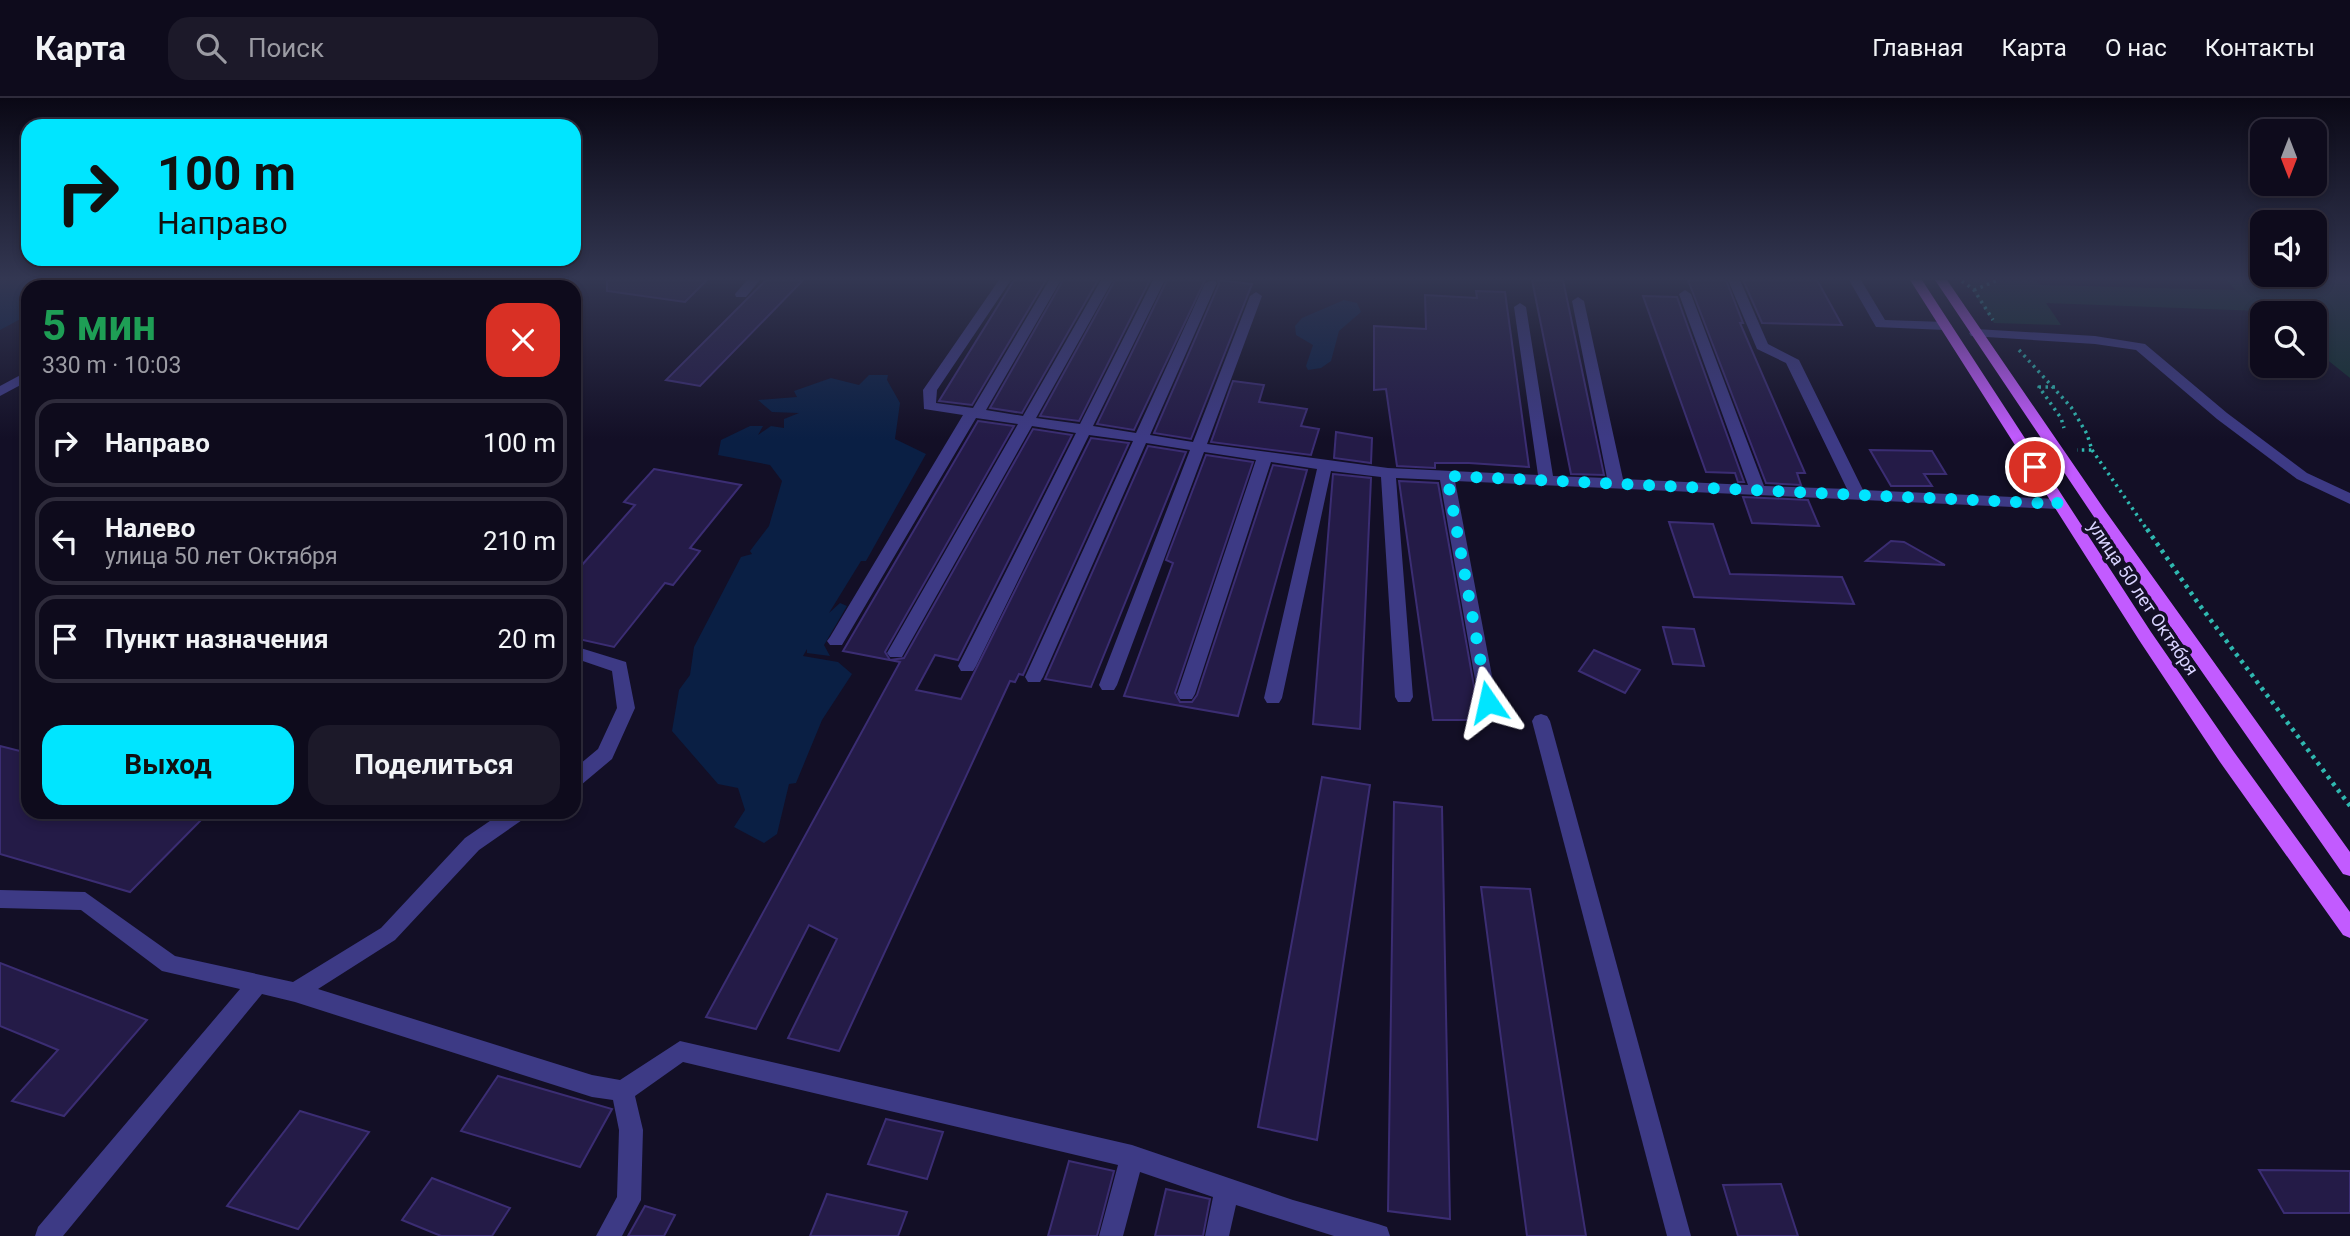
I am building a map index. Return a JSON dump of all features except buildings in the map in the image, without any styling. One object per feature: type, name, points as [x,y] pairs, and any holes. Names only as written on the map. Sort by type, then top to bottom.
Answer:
[{"type":"main road","name":"улица 50 лет Октября","points":[[1950,333],[2058,504],[2227,757],[2350,929]]},
{"type":"main road","name":"улица 50 лет Октября","points":[[1976,333],[2098,513],[2350,868]]},
{"type":"street","points":[[968,333],[930,390],[929,407],[1388,473],[2058,504]]},
{"type":"street","points":[[836,641],[1023,333]]},
{"type":"street","points":[[896,653],[1078,333]]},
{"type":"street","points":[[967,666],[1133,333]]},
{"type":"street","points":[[1034,677],[1189,333]]},
{"type":"street","points":[[1108,685],[1242,333]]},
{"type":"street","points":[[1524,333],[1546,480]]},
{"type":"street","points":[[1585,333],[1616,484]]},
{"type":"street","points":[[1700,333],[1758,490]]},
{"type":"street","points":[[1757,333],[1762,346],[1792,360],[1857,494]]},
{"type":"street","points":[[1979,333],[2095,340],[2140,347],[2222,416],[2302,476],[2350,499]]},
{"type":"street","points":[[0,392],[21,379]]},
{"type":"street","points":[[1186,694],[1265,457]]},
{"type":"street","points":[[1273,698],[1325,466]]},
{"type":"street","points":[[1388,473],[1404,697]]},
{"type":"street","points":[[1447,476],[1488,702]]},
{"type":"street","points":[[581,654],[620,667],[626,708],[606,754],[581,774]]},
{"type":"street","points":[[1541,721],[1679,1236]]},
{"type":"street","points":[[295,992],[388,934],[472,844],[508,819]]},
{"type":"street","points":[[0,899],[85,901],[170,964],[295,992],[592,1086],[623,1091],[680,1051],[1132,1157],[1293,1212],[1378,1236]]},
{"type":"street","points":[[47,1236],[259,982]]},
{"type":"street","points":[[608,1236],[629,1199],[631,1130],[623,1091]]},
{"type":"street","points":[[1111,1236],[1132,1157]]},
{"type":"street","points":[[1217,1236],[1227,1188]]},
{"type":"path","points":[[2007,334],[2028,363],[2055,387],[2088,430],[2092,450],[2198,603],[2350,806]]},
{"type":"path","points":[[2055,387],[2039,387],[2061,418],[2066,439]]},
{"type":"path","points":[[2069,450],[2092,450]]},
{"type":"green space","points":[[2327,333],[2350,333],[2350,378],[2327,360]]},
{"type":"water","points":[[1338,333],[1331,361],[1321,368],[1308,370],[1306,366],[1313,345],[1296,335]]},
{"type":"water","points":[[869,375],[888,375],[887,380],[900,403],[895,439],[926,454],[866,561],[861,561],[829,613],[840,603],[847,606],[824,645],[830,656],[807,653],[807,649],[803,656],[838,662],[852,674],[822,720],[796,783],[789,784],[777,834],[764,843],[734,827],[745,810],[738,788],[718,784],[672,731],[679,690],[690,675],[694,647],[741,557],[752,554],[750,551],[769,526],[782,481],[770,465],[718,455],[721,440],[750,426],[763,426],[758,435],[771,426],[784,428],[784,419],[799,413],[772,412],[758,400],[797,397],[794,391],[831,378],[859,385]]},
{"type":"route","points":[[1488,702],[1447,476],[2058,504],[2035,467]]}]
